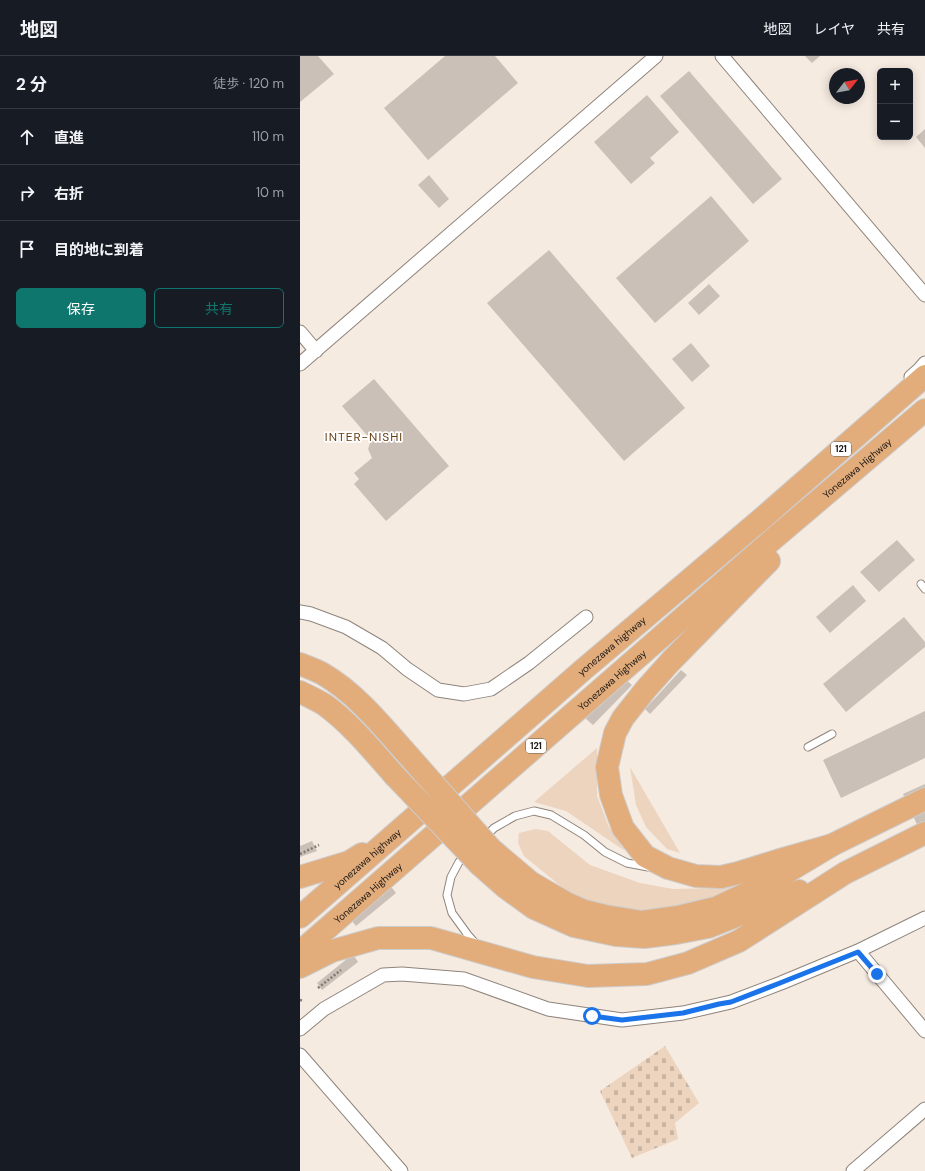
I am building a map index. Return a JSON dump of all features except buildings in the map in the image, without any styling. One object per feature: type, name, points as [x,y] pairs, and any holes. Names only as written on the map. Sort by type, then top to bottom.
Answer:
[{"type":"highway","name":"yonezawa highway","points":[[300,917],[584,669],[758,522],[925,376]]},
{"type":"highway","name":"Yonezawa Highway","points":[[300,952],[766,546],[925,410]]},
{"type":"highway","points":[[832,845],[721,877],[696,876],[668,868],[645,856],[623,828],[611,795],[607,767],[615,733],[623,718],[671,660],[787,542],[868,469],[891,439]]},
{"type":"highway","points":[[300,664],[322,673],[348,692],[380,723],[408,755],[481,851],[505,887],[534,908],[574,926],[616,935],[644,937],[708,927],[845,873],[925,833]]},
{"type":"highway","points":[[300,692],[324,704],[338,716],[357,733],[394,774],[481,851],[566,903],[584,911],[605,916],[642,922],[678,917],[716,908],[767,884],[832,845],[925,799]]},
{"type":"highway","points":[[300,877],[349,862],[399,832]]},
{"type":"highway","points":[[300,967],[332,951],[378,938],[431,938],[533,967],[588,976],[647,974],[688,963],[739,941],[845,873]]},
{"type":"street","points":[[300,364],[656,56]]},
{"type":"street","points":[[722,56],[925,295]]},
{"type":"street","points":[[300,332],[316,351]]},
{"type":"street","points":[[889,406],[891,398],[896,390],[925,363]]},
{"type":"street","points":[[300,612],[311,614],[346,627],[382,648],[407,669],[438,690],[464,694],[491,689],[529,663],[586,617]]},
{"type":"street","points":[[300,1029],[324,1009],[383,975],[402,974],[464,979],[548,1009],[622,1020],[683,1013],[731,1002],[858,952],[925,918]]},
{"type":"street","points":[[858,952],[925,1031]]},
{"type":"street","points":[[300,1055],[401,1171]]},
{"type":"street","points":[[853,1171],[925,1109]]},
{"type":"lane","points":[[808,747],[832,734]]},
{"type":"lane","points":[[485,954],[468,935],[452,913],[447,895],[451,877],[459,862],[481,851],[494,828],[515,816],[534,811],[551,815],[584,835],[605,852],[627,863],[648,867],[668,868]]},
{"type":"path","points":[[300,854],[319,845]]},
{"type":"path","points":[[318,988],[346,966]]},
{"type":"path","points":[[300,1000],[304,1001]]},
{"type":"green space","points":[[597,748],[597,796],[609,827],[625,851],[566,811],[534,802]]},
{"type":"green space","points":[[630,767],[680,853],[667,849],[646,827],[636,805]]},
{"type":"green space","points":[[536,829],[548,831],[590,865],[640,883],[673,889],[719,888],[751,884],[702,907],[630,915],[574,897],[524,856],[518,843],[519,833]]},
{"type":"green space","points":[[665,1046],[699,1103],[675,1123],[678,1139],[632,1158],[600,1091]]},
{"type":"district","name":"INTER-NISHI","points":[[364,437]]},
{"type":"route","points":[[592,1016],[622,1020],[683,1013],[731,1002],[858,952],[877,974]]}]
